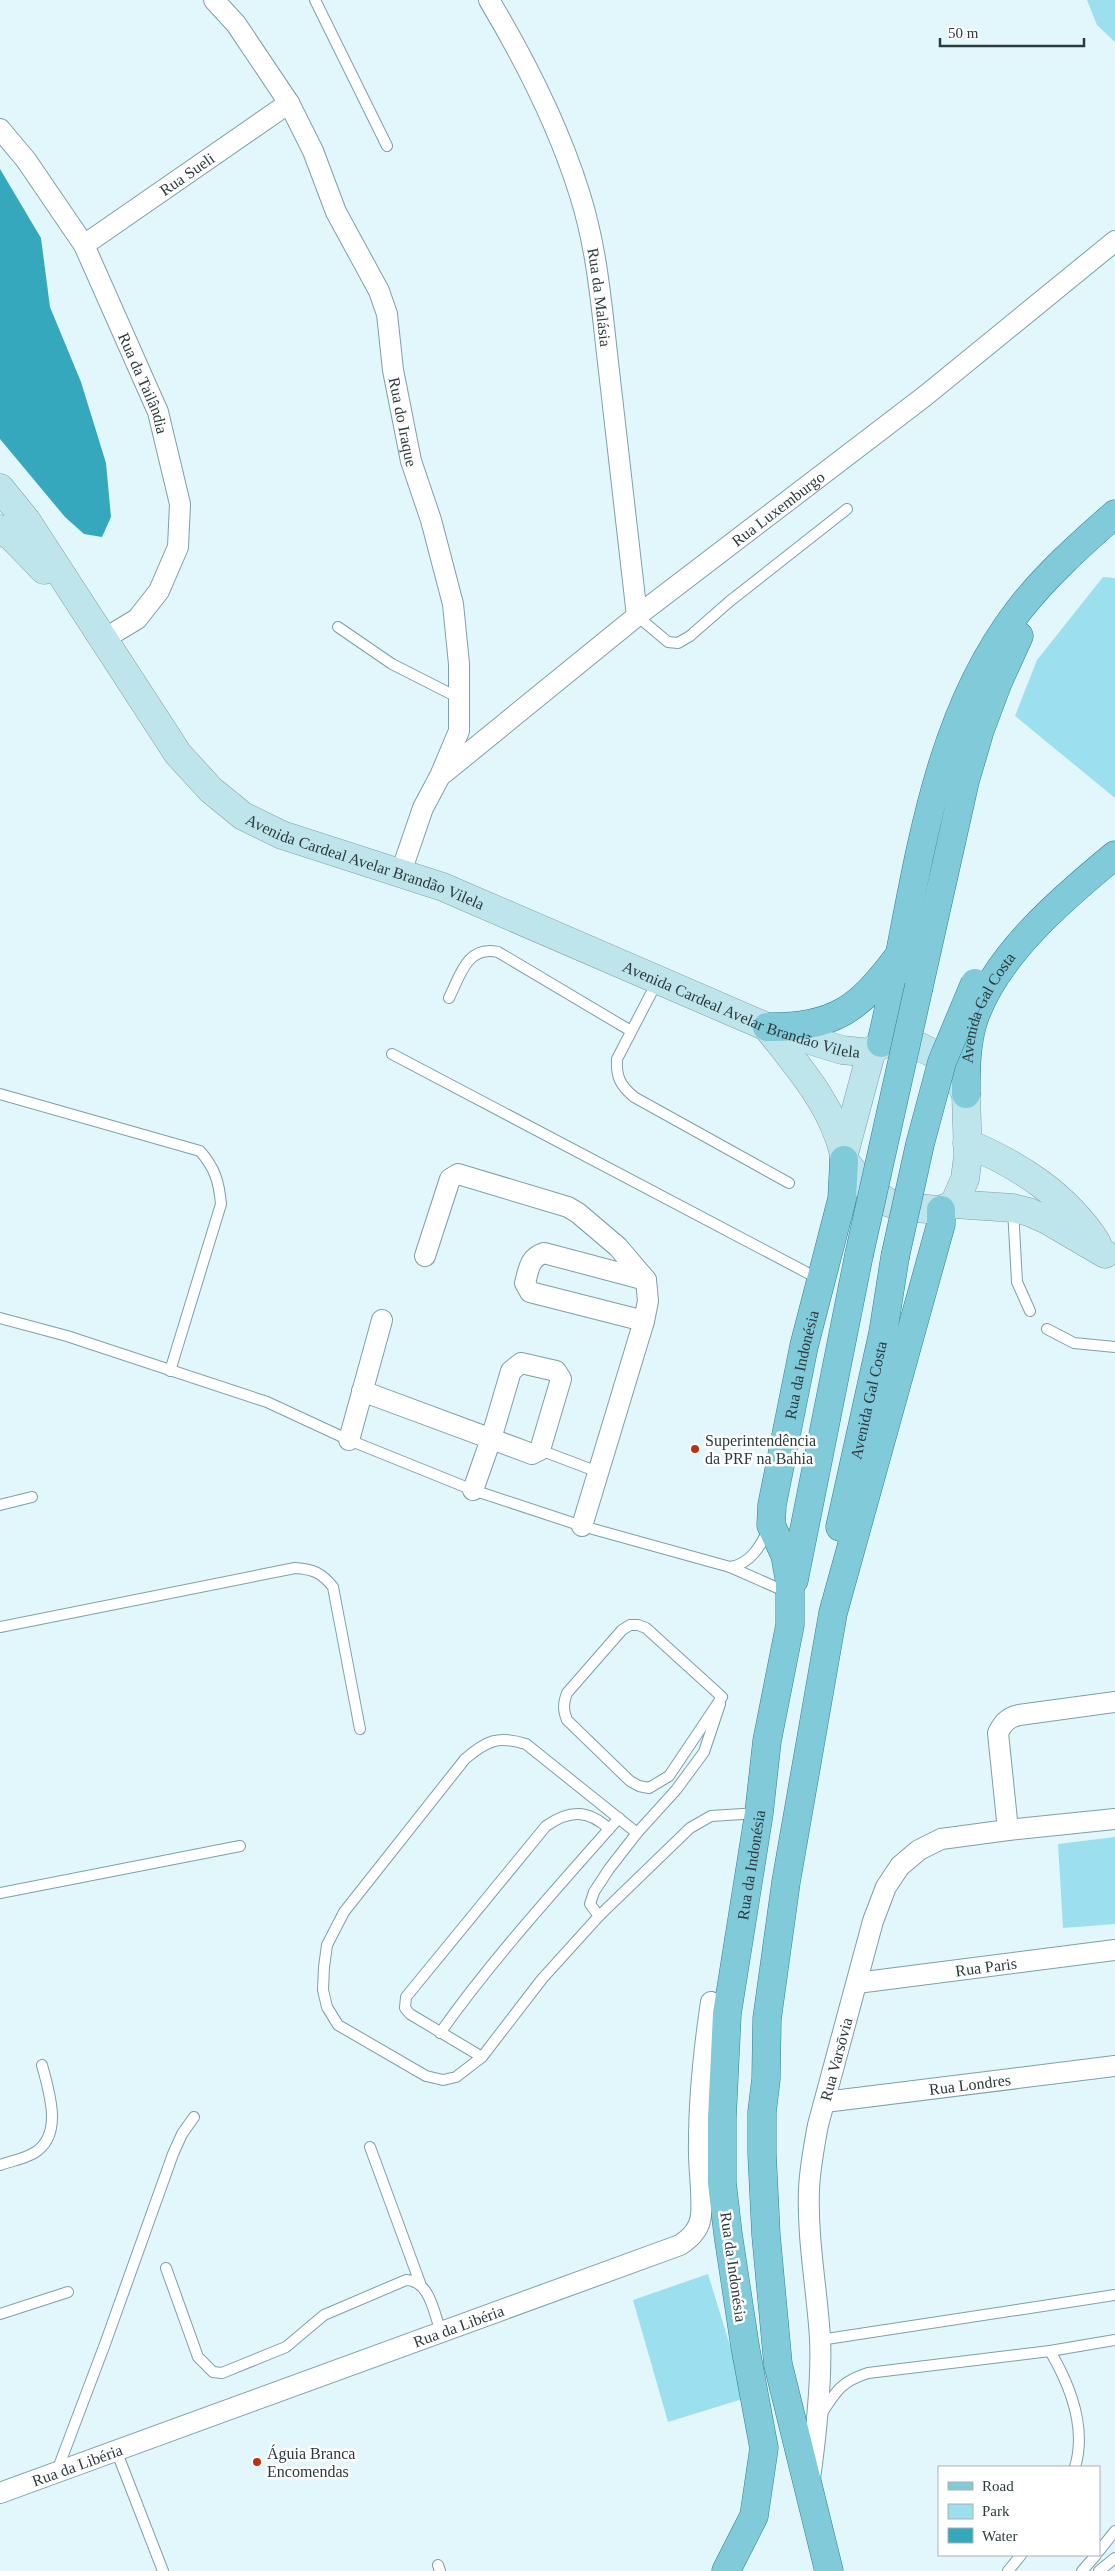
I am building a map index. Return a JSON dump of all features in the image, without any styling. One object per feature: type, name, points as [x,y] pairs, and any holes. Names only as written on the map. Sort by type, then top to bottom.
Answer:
[{"type":"main road","name":"Avenida Cardeal Avelar Brandão Vilela","points":[[0,488],[26,520],[102,640],[178,754],[211,790],[243,816],[282,835],[401,872],[658,979],[767,1027],[842,1050],[918,1046],[939,1056],[952,1068],[966,1094]]},
{"type":"main road","points":[[876,1048],[900,954],[942,767],[966,699],[995,645],[1019,610],[1063,560],[1115,514]]},
{"type":"main road","points":[[0,529],[12,537],[84,610]]},
{"type":"main road","points":[[791,1594],[859,1255],[965,781],[980,730],[998,682],[1045,580]]},
{"type":"main road","name":"Avenida Gal Costa","points":[[833,1613],[833,1573],[849,1479],[883,1333],[895,1257],[922,1135],[942,1062],[974,983],[990,958],[1034,908],[1115,838]]},
{"type":"main road","name":"Avenida Gal Costa","points":[[833,1613],[941,1224],[948,1207],[965,1179],[967,1143],[966,1070],[972,1030],[990,986],[1027,936],[1115,855]]},
{"type":"main road","points":[[767,1027],[796,1028],[816,1024],[837,1016],[867,995],[900,954]]},
{"type":"main road","name":"Rua da Indonésia","points":[[767,1027],[823,1101],[839,1134],[844,1157],[863,1184],[887,1202],[902,1207],[948,1207]]},
{"type":"main road","name":"Rua da Indonésia","points":[[726,2571],[754,2516],[764,2448],[745,2346],[728,2234],[722,2183],[722,2118],[727,2014],[760,1813],[767,1741],[790,1625],[791,1594],[785,1555],[771,1525],[772,1505],[804,1346],[842,1199],[844,1157],[876,1048]]},
{"type":"main road","points":[[967,1143],[1017,1167],[1052,1192],[1087,1227],[1110,1260]]},
{"type":"main road","points":[[948,1207],[1013,1208],[1047,1220],[1110,1260]]},
{"type":"main road","name":"Rua da Indonésia","points":[[830,2571],[778,2364],[766,2234],[762,2112],[766,2079],[767,2019],[783,1900],[833,1613]]},
{"type":"street","name":"Rua do Iraque","points":[[214,0],[236,24],[289,103],[313,151],[336,212],[379,292],[387,314],[394,379],[411,461],[431,520],[453,604],[459,664],[459,731],[440,776],[423,808],[401,872]]},
{"type":"street","name":"Rua da Malásia","points":[[489,0],[518,49],[548,112],[580,195],[589,230],[601,298],[637,616]]},
{"type":"street","name":"Rua Sueli","points":[[84,245],[289,103]]},
{"type":"street","name":"Rua da Tailândia","points":[[0,129],[26,160],[84,245],[158,412],[180,504],[178,547],[159,591],[137,619],[102,640]]},
{"type":"street","name":"Rua Luxemburgo","points":[[440,776],[637,616],[925,396],[1115,241]]},
{"type":"street","points":[[425,1256],[450,1179],[458,1174],[568,1207],[618,1247],[646,1280],[648,1301],[644,1321],[582,1526]]},
{"type":"street","points":[[644,1321],[530,1292],[525,1283],[531,1262],[536,1256],[544,1253],[646,1280]]},
{"type":"street","points":[[349,1440],[382,1320]]},
{"type":"street","points":[[362,1391],[491,1440],[532,1454],[540,1450],[561,1379],[556,1371],[550,1368],[521,1363],[512,1371],[491,1440],[473,1490]]},
{"type":"street","points":[[1008,1830],[998,1733],[1004,1723],[1009,1718],[1019,1715],[1115,1702]]},
{"type":"street","name":"Rua Varsōvia","points":[[809,2484],[816,2422],[820,2340],[810,2228],[809,2190],[812,2158],[873,1921],[886,1887],[900,1866],[919,1850],[941,1839],[1115,1819]]},
{"type":"street","name":"Rua Paris","points":[[857,1983],[1115,1950]]},
{"type":"street","name":"Rua da Libéria","points":[[0,2493],[680,2245],[690,2238],[698,2228],[701,2216],[698,2145],[701,2075],[711,2002]]},
{"type":"street","name":"Rua Londres","points":[[825,2102],[1115,2066]]},
{"type":"lane","points":[[315,0],[387,146]]},
{"type":"lane","points":[[637,616],[668,642],[678,643],[690,636],[730,600],[847,508]]},
{"type":"lane","points":[[338,627],[392,664],[460,698]]},
{"type":"lane","points":[[449,998],[465,965],[480,952],[487,949],[498,952],[631,1031]]},
{"type":"lane","points":[[658,979],[617,1059],[616,1073],[621,1087],[634,1097],[788,1183]]},
{"type":"lane","points":[[392,1054],[822,1280]]},
{"type":"lane","points":[[0,1094],[200,1151],[212,1165],[219,1183],[221,1204],[170,1371]]},
{"type":"lane","points":[[1013,1208],[1017,1282],[1030,1311]]},
{"type":"lane","points":[[0,1318],[67,1336],[267,1402],[349,1440],[473,1490],[582,1526],[730,1567],[791,1594]]},
{"type":"lane","points":[[1047,1329],[1074,1343],[1115,1346]]},
{"type":"lane","points":[[540,1450],[598,1472]]},
{"type":"lane","points":[[0,1505],[32,1498]]},
{"type":"lane","points":[[730,1567],[740,1565],[749,1559],[760,1545],[771,1525]]},
{"type":"lane","points":[[0,1627],[295,1568],[310,1569],[323,1575],[333,1587],[360,1729]]},
{"type":"lane","points":[[630,1625],[646,1628],[722,1696],[669,1776],[649,1788],[639,1786],[630,1781],[567,1720],[564,1712],[567,1694],[622,1630],[630,1625]]},
{"type":"lane","points":[[599,1916],[590,1904],[594,1892],[637,1833],[676,1790],[704,1752],[715,1723],[722,1696]]},
{"type":"lane","points":[[637,1833],[526,1744],[511,1739],[495,1740],[481,1746],[465,1759],[344,1912],[327,1944],[323,1990],[327,2007],[338,2025],[426,2076],[443,2080],[456,2077],[482,2057],[542,1979],[599,1916],[697,1823],[711,1816],[760,1813]]},
{"type":"lane","points":[[482,2057],[410,2014],[405,2008],[406,1997],[546,1826],[567,1813],[578,1813],[600,1821],[609,1829]]},
{"type":"lane","points":[[440,2032],[529,1921],[619,1818]]},
{"type":"lane","points":[[0,1893],[240,1846]]},
{"type":"lane","points":[[0,2165],[33,2154],[45,2145],[51,2126],[51,2102],[42,2065]]},
{"type":"lane","points":[[57,2472],[173,2154],[182,2134],[194,2117]]},
{"type":"lane","points":[[370,2147],[420,2283],[424,2288],[441,2332]]},
{"type":"lane","points":[[166,2268],[198,2357],[213,2372],[222,2373],[286,2346],[324,2315],[406,2280],[420,2283]]},
{"type":"lane","points":[[0,2314],[68,2292]]},
{"type":"lane","points":[[820,2340],[1115,2294]]},
{"type":"lane","points":[[816,2422],[833,2396],[849,2379],[868,2373],[1050,2351],[1115,2340]]},
{"type":"lane","points":[[1050,2351],[1063,2374],[1075,2408],[1080,2441],[1075,2466]]},
{"type":"lane","points":[[116,2450],[163,2571]]},
{"type":"lane","points":[[1100,2550],[1115,2531]]},
{"type":"lane","points":[[1008,2571],[1020,2556]]},
{"type":"lane","points":[[1082,2571],[1095,2556]]},
{"type":"lane","points":[[1099,2571],[1115,2558]]},
{"type":"green space","points":[[1087,0],[1115,0],[1115,42],[1097,25]]},
{"type":"green space","points":[[1103,577],[1115,578],[1115,798],[1015,716],[1037,660]]},
{"type":"green space","points":[[1115,1837],[1115,1924],[1063,1928],[1058,1844]]},
{"type":"green space","points":[[708,2274],[746,2398],[668,2422],[633,2300]]},
{"type":"water","points":[[0,169],[41,238],[50,307],[81,382],[106,463],[111,517],[102,537],[84,534],[65,517],[0,439]]},
{"type":"place","name":"Superintendência da PRF na Bahia","points":[[695,1449]]},
{"type":"place","name":"Águia Branca Encomendas","points":[[257,2462]]}]
